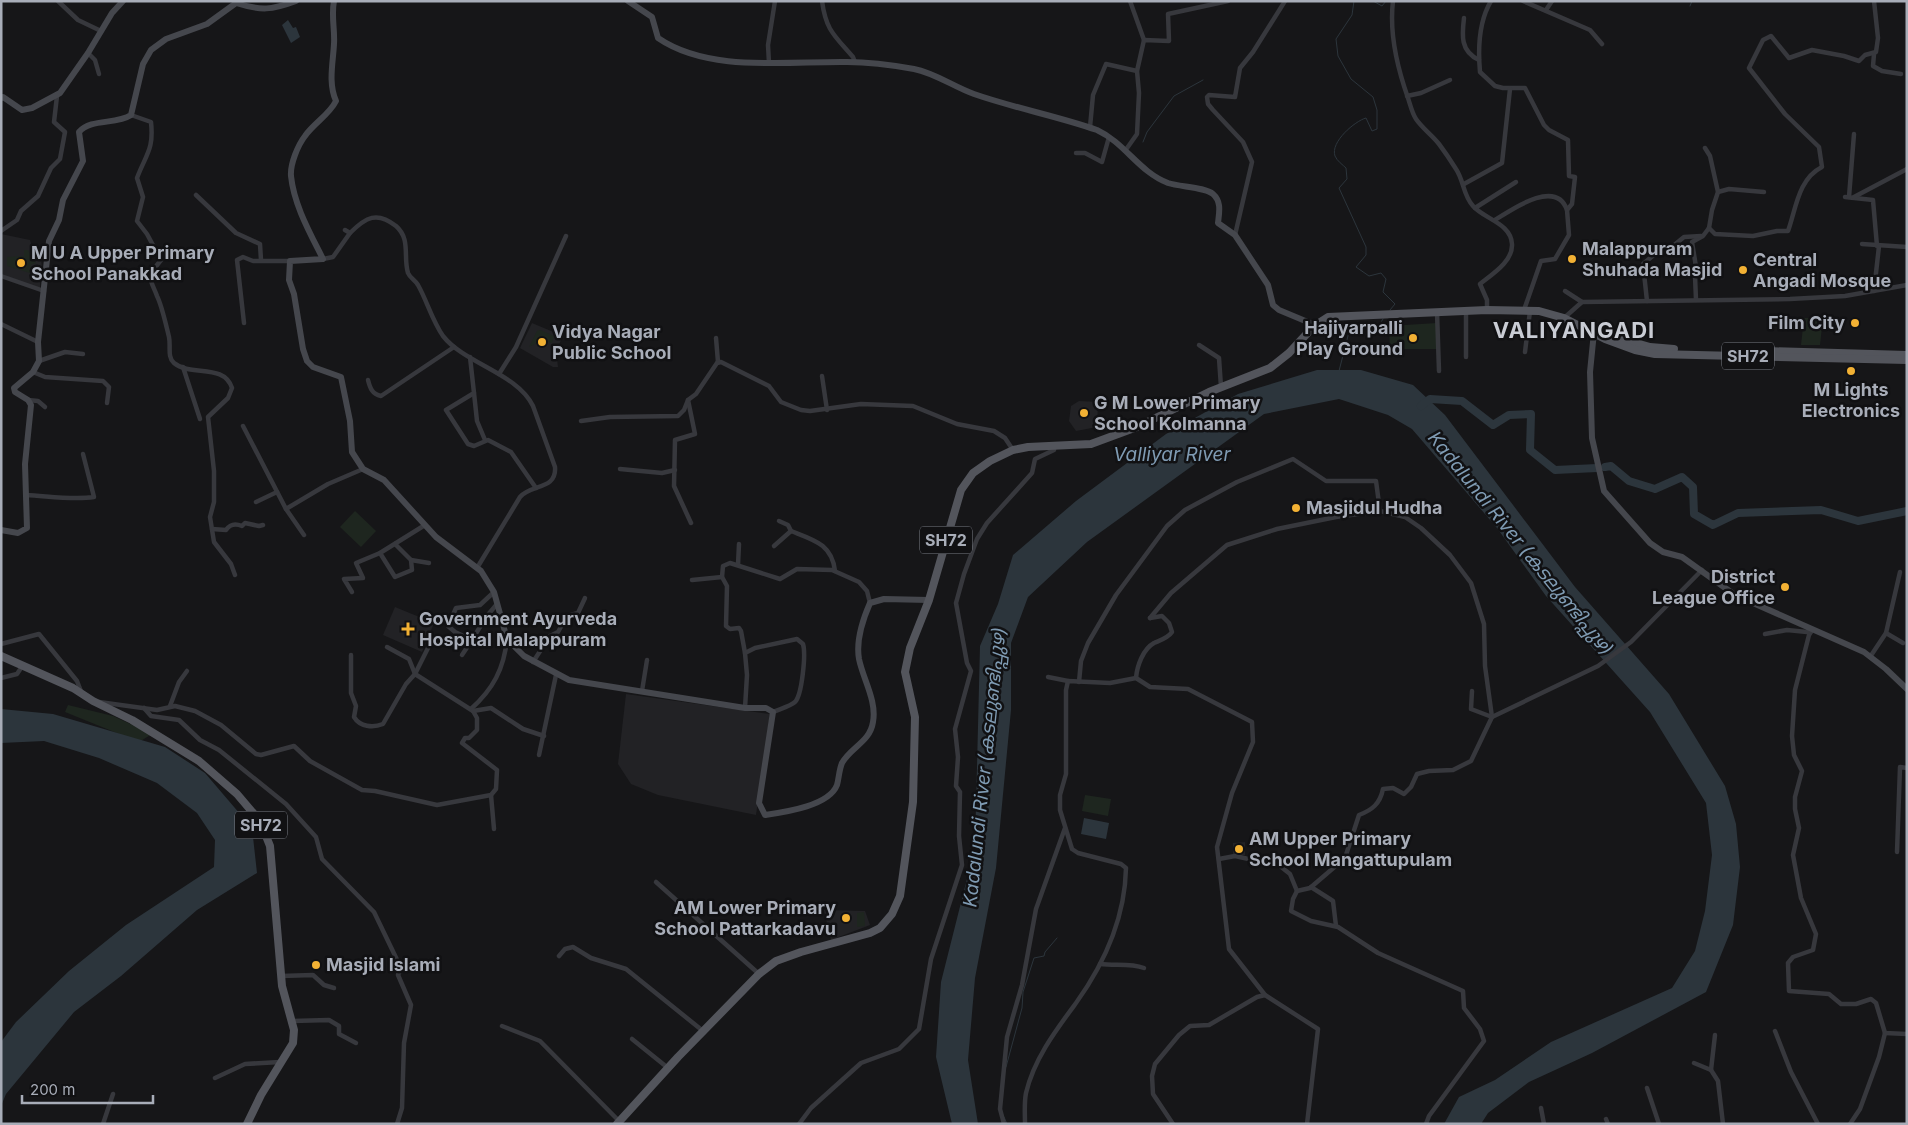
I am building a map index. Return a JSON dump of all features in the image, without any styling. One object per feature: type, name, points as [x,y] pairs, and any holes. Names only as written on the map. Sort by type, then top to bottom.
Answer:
[{"type":"main road","name":"SH72","points":[[618,1122],[703,1031],[759,974],[776,961],[870,933],[880,928],[892,914],[900,896],[913,802],[915,717],[905,672],[910,648],[929,600],[961,490],[979,468],[1013,450],[1054,445],[1091,444],[1137,427],[1221,387],[1270,368],[1289,353],[1315,325],[1328,317],[1466,310],[1527,311],[1550,313],[1635,350],[1655,354],[1907,360]]},
{"type":"main road","name":"SH72","points":[[1594,332],[1650,347],[1667,349],[1907,355]]},
{"type":"main road","name":"SH72","points":[[1,656],[23,665],[132,720],[199,761],[237,794],[260,821],[270,846],[281,976],[294,1030],[293,1043],[280,1062],[247,1124]]},
{"type":"street","points":[[58,1],[78,20],[101,31]]},
{"type":"street","points":[[1,98],[3,97],[22,110],[32,108],[57,96],[123,1]]},
{"type":"street","points":[[131,115],[147,54],[166,39],[207,24],[236,3],[255,9],[274,9],[296,1]]},
{"type":"street","points":[[323,258],[304,222],[291,174],[296,154],[305,136],[332,109],[336,101],[333,93],[332,76],[334,42],[332,16],[334,1]]},
{"type":"street","points":[[628,1],[650,15],[656,36],[670,45],[720,60],[769,63],[855,62],[923,70],[972,93],[1090,127],[1110,136],[1142,167],[1168,183],[1212,192],[1218,198],[1220,206],[1218,223],[1235,235],[1268,285],[1273,305],[1279,310],[1315,325]]},
{"type":"street","points":[[769,63],[768,45],[775,1]]},
{"type":"street","points":[[822,1],[824,21],[831,33],[853,57],[855,62]]},
{"type":"street","points":[[1125,151],[1137,134],[1139,93],[1137,71],[1144,40],[1130,1]]},
{"type":"street","points":[[1144,40],[1169,41],[1168,14],[1228,1]]},
{"type":"street","points":[[1235,235],[1252,162],[1243,142],[1208,104],[1207,97],[1209,95],[1235,97],[1240,68],[1253,52],[1285,1]]},
{"type":"street","points":[[1393,1],[1395,61],[1415,118],[1439,144],[1458,171],[1464,184],[1467,199],[1474,208],[1495,220],[1508,234],[1512,246],[1506,260],[1480,284],[1486,298],[1487,310]]},
{"type":"street","points":[[1491,1],[1482,32],[1478,60],[1480,72],[1495,86],[1510,89],[1525,88],[1544,125],[1549,130],[1568,140],[1569,176],[1576,177],[1572,204],[1567,210]]},
{"type":"street","points":[[1524,1],[1590,30],[1602,44]]},
{"type":"street","points":[[1546,10],[1552,1]]},
{"type":"street","points":[[1874,1],[1878,38],[1873,66],[1882,71],[1901,74]]},
{"type":"street","points":[[1464,18],[1462,37],[1465,48],[1472,57],[1478,60]]},
{"type":"street","points":[[1709,228],[1715,234],[1753,236],[1777,231],[1788,231],[1796,203],[1805,182],[1814,171],[1822,167],[1819,147],[1785,114],[1749,68],[1763,40],[1771,36],[1789,58],[1812,50],[1844,56],[1856,61],[1865,55],[1874,54]]},
{"type":"street","points":[[88,53],[95,60],[99,74]]},
{"type":"street","points":[[1090,127],[1093,95],[1106,64],[1137,71]]},
{"type":"street","points":[[1407,96],[1421,93],[1450,80]]},
{"type":"street","points":[[1464,184],[1502,163],[1510,89]]},
{"type":"street","points":[[1,231],[17,220],[21,211],[38,196],[51,168],[60,159],[65,132],[54,122],[57,96]]},
{"type":"street","points":[[45,407],[38,401],[28,400],[17,394],[14,388],[33,372],[39,361],[38,342],[49,241],[59,220],[63,200],[83,161],[79,132],[94,124],[120,120],[131,115],[152,122],[153,138],[150,152],[138,178],[143,197],[137,221],[147,234],[161,260],[150,274],[150,282],[158,297],[169,339],[170,356],[174,363],[183,367],[223,375],[230,381],[232,388],[228,398],[208,417],[214,472],[214,502],[210,516],[214,542],[231,564],[235,575]]},
{"type":"street","points":[[1849,197],[1854,134]]},
{"type":"street","points":[[1076,153],[1085,153],[1096,161],[1103,162],[1110,136]]},
{"type":"street","points":[[1696,300],[1695,276],[1697,273],[1692,242],[1703,236],[1709,228],[1718,192],[1712,163],[1705,148]]},
{"type":"street","points":[[1849,197],[1874,187],[1907,169]]},
{"type":"street","points":[[1474,208],[1516,182]]},
{"type":"street","points":[[1874,187],[1873,200],[1878,246],[1874,291]]},
{"type":"street","points":[[1718,192],[1729,189],[1764,192]]},
{"type":"street","points":[[196,195],[236,233],[260,244],[260,260]]},
{"type":"street","points":[[1495,220],[1524,203],[1543,196],[1559,200],[1565,204],[1567,210],[1568,240],[1555,258],[1541,261],[1527,311],[1525,352]]},
{"type":"street","points":[[1849,197],[1873,200]]},
{"type":"street","points":[[244,323],[237,260],[243,256],[253,261],[290,261],[333,257],[350,233],[372,217],[382,218],[400,230],[406,244],[409,275],[417,283],[442,334],[454,347],[499,374],[531,402],[554,463],[555,471],[552,480],[544,486],[524,492],[516,500],[477,568]]},
{"type":"street","points":[[345,230],[350,233]]},
{"type":"street","points":[[499,374],[516,347],[566,236]]},
{"type":"street","points":[[1647,300],[1643,264],[1661,249],[1673,246],[1684,237],[1703,236]]},
{"type":"street","points":[[1862,244],[1907,247]]},
{"type":"street","points":[[290,261],[289,280],[294,294],[302,349],[307,361],[313,367],[341,377],[343,380],[352,452],[363,469],[390,486],[424,525],[452,550],[477,568],[494,592],[507,639],[505,659],[497,679],[472,710]]},
{"type":"street","points":[[1,276],[44,290]]},
{"type":"street","points":[[1565,291],[1582,302],[1790,299],[1874,291],[1907,285]]},
{"type":"street","points":[[1564,318],[1582,302]]},
{"type":"street","points":[[1466,310],[1466,357]]},
{"type":"street","points":[[1437,312],[1439,371]]},
{"type":"street","points":[[1,324],[38,342]]},
{"type":"street","points":[[1594,332],[1590,372],[1592,438],[1604,491],[1650,542],[1663,552],[1682,557],[1736,595],[1870,657],[1907,689]]},
{"type":"street","points":[[581,421],[610,417],[678,416],[718,362],[716,338]]},
{"type":"street","points":[[1199,344],[1219,358],[1221,387]]},
{"type":"street","points":[[368,380],[371,389],[376,395],[381,396],[454,347]]},
{"type":"street","points":[[39,361],[66,352],[83,354]]},
{"type":"street","points":[[470,357],[476,421],[485,440]]},
{"type":"street","points":[[718,362],[738,369],[764,382],[772,388],[778,400],[801,410],[827,410],[861,404],[913,406],[957,424],[994,430],[1002,435],[1013,450]]},
{"type":"street","points":[[183,367],[200,419]]},
{"type":"street","points":[[33,372],[45,377],[103,381],[109,387],[107,403]]},
{"type":"street","points":[[822,376],[827,410]]},
{"type":"street","points":[[474,393],[446,410],[470,445],[485,440],[492,441],[511,452],[536,488]]},
{"type":"street","points":[[1,530],[18,534],[27,528],[25,464],[31,409],[28,400]]},
{"type":"street","points":[[688,400],[695,434],[675,440],[674,486],[691,523]]},
{"type":"street","points":[[243,426],[286,509],[304,535]]},
{"type":"street","points":[[799,1124],[810,1108],[861,1063],[899,1049],[919,1029],[931,959],[962,865],[959,836],[960,792],[956,786],[958,758],[956,729],[971,671],[967,663],[956,603],[977,539],[987,523],[1032,473],[1035,460],[1054,450],[1054,445]]},
{"type":"street","points":[[26,495],[60,496],[79,499],[94,498],[83,454]]},
{"type":"street","points":[[1078,682],[1084,652],[1116,595],[1167,526],[1185,510],[1255,473],[1293,459],[1326,481],[1376,481],[1380,511]]},
{"type":"street","points":[[286,509],[328,484],[363,469]]},
{"type":"street","points":[[620,469],[662,473],[675,470]]},
{"type":"street","points":[[256,502],[277,492]]},
{"type":"street","points":[[1136,678],[1138,664],[1152,645],[1172,632],[1169,623],[1162,616],[1150,618],[1171,593],[1227,545],[1277,529],[1380,511],[1406,517],[1450,555],[1471,583],[1484,624],[1485,666],[1492,717],[1471,761],[1453,770],[1429,771],[1418,774],[1411,787],[1404,794],[1393,788],[1383,789],[1381,798],[1372,810],[1359,815],[1345,858],[1311,887],[1297,891],[1293,899],[1292,911],[1311,921],[1336,926],[1378,953],[1463,991],[1464,1008],[1480,1029],[1484,1041],[1429,1116],[1426,1124]]},
{"type":"street","points":[[779,521],[788,525],[791,531],[825,547],[833,556],[835,571]]},
{"type":"street","points":[[212,529],[226,530],[229,526],[236,524],[242,526],[245,523],[263,525]]},
{"type":"street","points":[[352,592],[344,579],[364,578],[356,563],[380,553],[424,525]]},
{"type":"street","points":[[774,546],[791,531]]},
{"type":"street","points":[[395,544],[411,560],[429,563]]},
{"type":"street","points":[[738,565],[739,544]]},
{"type":"street","points":[[380,553],[395,577],[412,570],[411,560]]},
{"type":"street","points":[[745,708],[747,675],[741,631],[739,628],[730,629],[726,626],[727,586],[722,577],[723,566],[730,563],[759,574],[780,579],[797,568],[835,571],[859,582],[868,592],[870,603],[863,618],[859,657],[873,706],[874,721],[867,738],[847,755],[841,765],[837,786],[832,793],[804,808],[765,815],[759,803],[773,712]]},
{"type":"street","points":[[1472,691],[1472,709],[1492,717],[1603,663],[1629,644],[1702,570]]},
{"type":"street","points":[[1870,657],[1886,633],[1900,572]]},
{"type":"street","points":[[692,580],[722,577]]},
{"type":"street","points":[[472,640],[455,632],[448,626],[456,608],[469,608],[480,605],[494,592]]},
{"type":"street","points":[[533,662],[550,636],[558,632],[567,616],[578,613],[584,598]]},
{"type":"street","points":[[870,603],[884,599],[929,600]]},
{"type":"street","points":[[462,655],[486,617],[498,603]]},
{"type":"street","points":[[1765,634],[1787,630],[1807,632],[1811,629]]},
{"type":"street","points":[[1811,629],[1796,690],[1792,736],[1794,755],[1802,770],[1795,797],[1799,828],[1794,855],[1801,898],[1812,921],[1816,942],[1813,950],[1793,957],[1788,963],[1789,991],[1828,994],[1841,1004],[1874,1001],[1876,1003],[1885,1033],[1879,1057],[1860,1109],[1850,1124]]},
{"type":"street","points":[[1886,633],[1903,644]]},
{"type":"street","points":[[1,644],[39,634],[77,682],[83,695]]},
{"type":"street","points":[[507,639],[533,662],[569,680],[745,708],[766,708],[773,712]]},
{"type":"street","points":[[744,653],[755,648],[797,639],[803,644],[804,654],[798,695],[791,704],[773,712]]},
{"type":"street","points":[[352,655],[351,693],[356,706],[354,717],[362,724],[372,726],[383,724],[406,684],[415,674],[432,640]]},
{"type":"street","points":[[93,701],[157,710],[170,706],[195,711],[221,725],[256,754],[261,755],[294,746],[310,761],[362,790],[375,790],[436,805],[491,795],[496,789],[498,770],[462,743],[465,738],[468,738],[477,730],[477,718],[472,710],[415,674],[409,659],[387,647]]},
{"type":"street","points":[[642,691],[647,660]]},
{"type":"street","points":[[1,678],[18,674],[23,665]]},
{"type":"street","points":[[170,706],[179,682],[186,671]]},
{"type":"street","points":[[539,755],[549,716],[546,712],[556,675]]},
{"type":"street","points":[[1048,677],[1078,682],[1110,683],[1136,678],[1150,687],[1188,689],[1252,722],[1253,742],[1223,821],[1217,847],[1229,949],[1265,995],[1318,1029],[1307,1124]]},
{"type":"street","points":[[1025,1124],[1026,1094],[1054,1031],[1077,1002],[1100,964],[1112,938],[1121,906],[1126,868],[1121,864],[1078,853],[1072,849],[1060,810],[1060,795],[1066,774],[1066,690],[1068,681]]},
{"type":"street","points":[[144,708],[151,716],[178,720],[200,740],[219,750],[271,790],[316,837],[322,859],[374,912],[402,968],[398,975],[411,1005],[404,1043],[402,1108],[397,1124]]},
{"type":"street","points":[[472,710],[491,708],[523,728],[544,736]]},
{"type":"street","points":[[1897,852],[1900,767],[1907,768]]},
{"type":"street","points":[[491,795],[494,829]]},
{"type":"street","points":[[1004,1124],[1000,1109],[1007,1038],[1022,985],[1036,909],[1049,867],[1057,853],[1059,840],[1066,827]]},
{"type":"street","points":[[1219,859],[1235,856],[1271,863],[1290,874],[1297,891]]},
{"type":"street","points":[[656,882],[759,974]]},
{"type":"street","points":[[1311,887],[1333,901],[1336,926]]},
{"type":"street","points":[[559,956],[565,950],[572,948],[591,958],[626,969],[703,1031]]},
{"type":"street","points":[[1100,964],[1134,965],[1144,968]]},
{"type":"street","points":[[281,976],[313,975],[324,985],[334,988]]},
{"type":"street","points":[[1173,1124],[1153,1094],[1152,1076],[1155,1064],[1178,1035],[1190,1026],[1209,1025],[1256,997],[1265,995]]},
{"type":"street","points":[[292,1020],[334,1021],[339,1026],[339,1034],[356,1043]]},
{"type":"street","points":[[502,1026],[540,1041],[618,1122]]},
{"type":"street","points":[[1775,1031],[1790,1072],[1818,1124]]},
{"type":"street","points":[[1885,1033],[1907,1034]]},
{"type":"street","points":[[1711,1070],[1715,1035]]},
{"type":"street","points":[[632,1039],[668,1068]]},
{"type":"street","points":[[215,1078],[246,1064],[280,1062]]},
{"type":"street","points":[[1694,1063],[1711,1070],[1718,1080],[1723,1124]]},
{"type":"street","points":[[1648,1088],[1658,1124]]},
{"type":"street","points":[[103,1124],[113,1094]]},
{"type":"street","points":[[1541,1108],[1544,1124]]},
{"type":"shaded area","name":"M U A Upper Primary School Panakkad","points":[[1,234],[30,240],[32,248],[41,258],[42,269],[38,270],[40,288],[1,275]]},
{"type":"shaded area","points":[[24,250],[28,250],[36,263],[31,265],[30,273],[7,266],[7,257],[24,256]]},
{"type":"shaded area","points":[[1804,318],[1823,318],[1820,345],[1801,345]]},
{"type":"shaded area","name":"Vidya Nagar Public School","points":[[532,323],[563,336],[556,351],[558,367],[553,367],[520,348]]},
{"type":"shaded area","name":"Hajiyarpalli Play Ground","points":[[1437,323],[1436,349],[1390,349],[1389,326]]},
{"type":"shaded area","points":[[540,330],[554,336],[552,343],[544,340],[529,347],[537,331]]},
{"type":"shaded area","name":"G M Lower Primary School Kolmanna","points":[[1079,401],[1098,402],[1097,427],[1076,431],[1069,421],[1071,406]]},
{"type":"shaded area","points":[[355,511],[376,531],[361,547],[340,527]]},
{"type":"shaded area","name":"Government Ayurveda Hospital Malappuram","points":[[395,607],[434,623],[422,652],[383,635]]},
{"type":"shaded area","points":[[626,694],[770,714],[756,815],[658,795],[631,784],[618,764]]},
{"type":"shaded area","points":[[68,705],[113,716],[152,734],[139,742],[65,712]]},
{"type":"shaded area","points":[[1085,795],[1111,799],[1108,816],[1082,811]]},
{"type":"shaded area","name":"AM Upper Primary School Mangattupulam","points":[[1245,842],[1245,855],[1233,855],[1233,843]]},
{"type":"shaded area","name":"AM Lower Primary School Pattarkadavu","points":[[824,910],[865,911],[870,925],[831,940]]},
{"type":"shaded area","points":[[864,912],[865,926],[857,927],[857,913]]},
{"type":"water","points":[[288,20],[293,28],[296,27],[300,37],[291,43],[282,25]]},
{"type":"water","name":"Valliyar River","points":[[1317,370],[1361,370],[1413,385],[1445,415],[1575,587],[1669,694],[1725,786],[1736,824],[1740,867],[1733,925],[1706,992],[1592,1053],[1529,1082],[1488,1113],[1481,1124],[1444,1124],[1459,1097],[1495,1080],[1551,1042],[1672,988],[1695,951],[1705,911],[1712,855],[1706,803],[1650,712],[1546,596],[1497,528],[1412,429],[1388,415],[1339,399],[1264,414],[1087,542],[1028,597],[1011,643],[1011,710],[996,868],[975,978],[968,1060],[978,1124],[952,1124],[936,1057],[941,982],[975,847],[980,646],[998,604],[1013,555],[1076,501],[1166,434],[1238,394]]},
{"type":"water","points":[[1,709],[53,714],[165,747],[205,773],[252,828],[257,873],[197,910],[121,976],[74,1012],[6,1094],[1,1106],[1,1042],[16,1022],[69,971],[126,925],[214,867],[215,840],[197,813],[157,783],[99,758],[44,741],[1,743]]},
{"type":"water","points":[[1084,818],[1109,823],[1106,839],[1081,834]]},
{"type":"waterway","points":[[1354,1],[1352,15],[1336,39],[1338,56],[1351,79],[1373,97],[1377,110],[1377,129],[1372,131],[1366,118],[1361,120],[1344,133],[1334,150],[1335,156],[1346,168],[1347,179],[1339,188],[1366,247],[1366,255],[1356,267],[1369,276],[1381,273],[1386,279],[1383,292],[1395,304],[1390,310]]},
{"type":"waterway","points":[[1373,1],[1382,6],[1386,1]]},
{"type":"waterway","points":[[1690,6],[1692,1]]},
{"type":"waterway","points":[[1143,142],[1147,132],[1174,96],[1203,80]]},
{"type":"waterway","points":[[1339,371],[1349,332],[1372,336],[1383,319]]},
{"type":"waterway","points":[[1421,406],[1430,399],[1462,401],[1493,425],[1509,415],[1531,414],[1530,450],[1555,470],[1597,468]]},
{"type":"waterway","points":[[1605,467],[1611,466],[1629,481],[1655,489],[1682,477],[1693,487],[1694,514],[1713,525],[1738,513],[1821,510],[1858,521],[1907,511]]},
{"type":"waterway","points":[[1006,1067],[1022,1008],[1023,992],[1034,958],[1044,956],[1045,952],[1057,938]]},
{"type":"waterway","points":[[1004,1117],[1007,1124]]},
{"type":"place","name":"Malappuram Shuhada Masjid","points":[[1572,259]]},
{"type":"place","name":"M U A Upper Primary School Panakkad","points":[[21,263]]},
{"type":"place","name":"Central Angadi Mosque","points":[[1743,270]]},
{"type":"place","name":"Film City","points":[[1855,323]]},
{"type":"place","name":"Hajiyarpalli Play Ground","points":[[1413,338]]},
{"type":"place","name":"Vidya Nagar Public School","points":[[542,342]]},
{"type":"place","name":"M Lights Electronics","points":[[1851,371]]},
{"type":"place","name":"G M Lower Primary School Kolmanna","points":[[1084,413]]},
{"type":"place","name":"Masjidul Hudha","points":[[1296,508]]},
{"type":"place","name":"District League Office","points":[[1785,587]]},
{"type":"place","name":"Government Ayurveda Hospital Malappuram","points":[[408,629]]},
{"type":"place","name":"AM Upper Primary School Mangattupulam","points":[[1239,849]]},
{"type":"place","name":"AM Lower Primary School Pattarkadavu","points":[[846,918]]},
{"type":"place","name":"Masjid Islami","points":[[316,965]]},
{"type":"district","name":"VALIYANGADI","points":[[1574,330]]},
{"type":"water label","name":"Kadalundi River (കടലുണ്ടിപ്പുഴ)","points":[[1521,543]]},
{"type":"water label","name":"Kadalundi River (കടലുണ്ടിപ്പുഴ)","points":[[984,767]]}]
